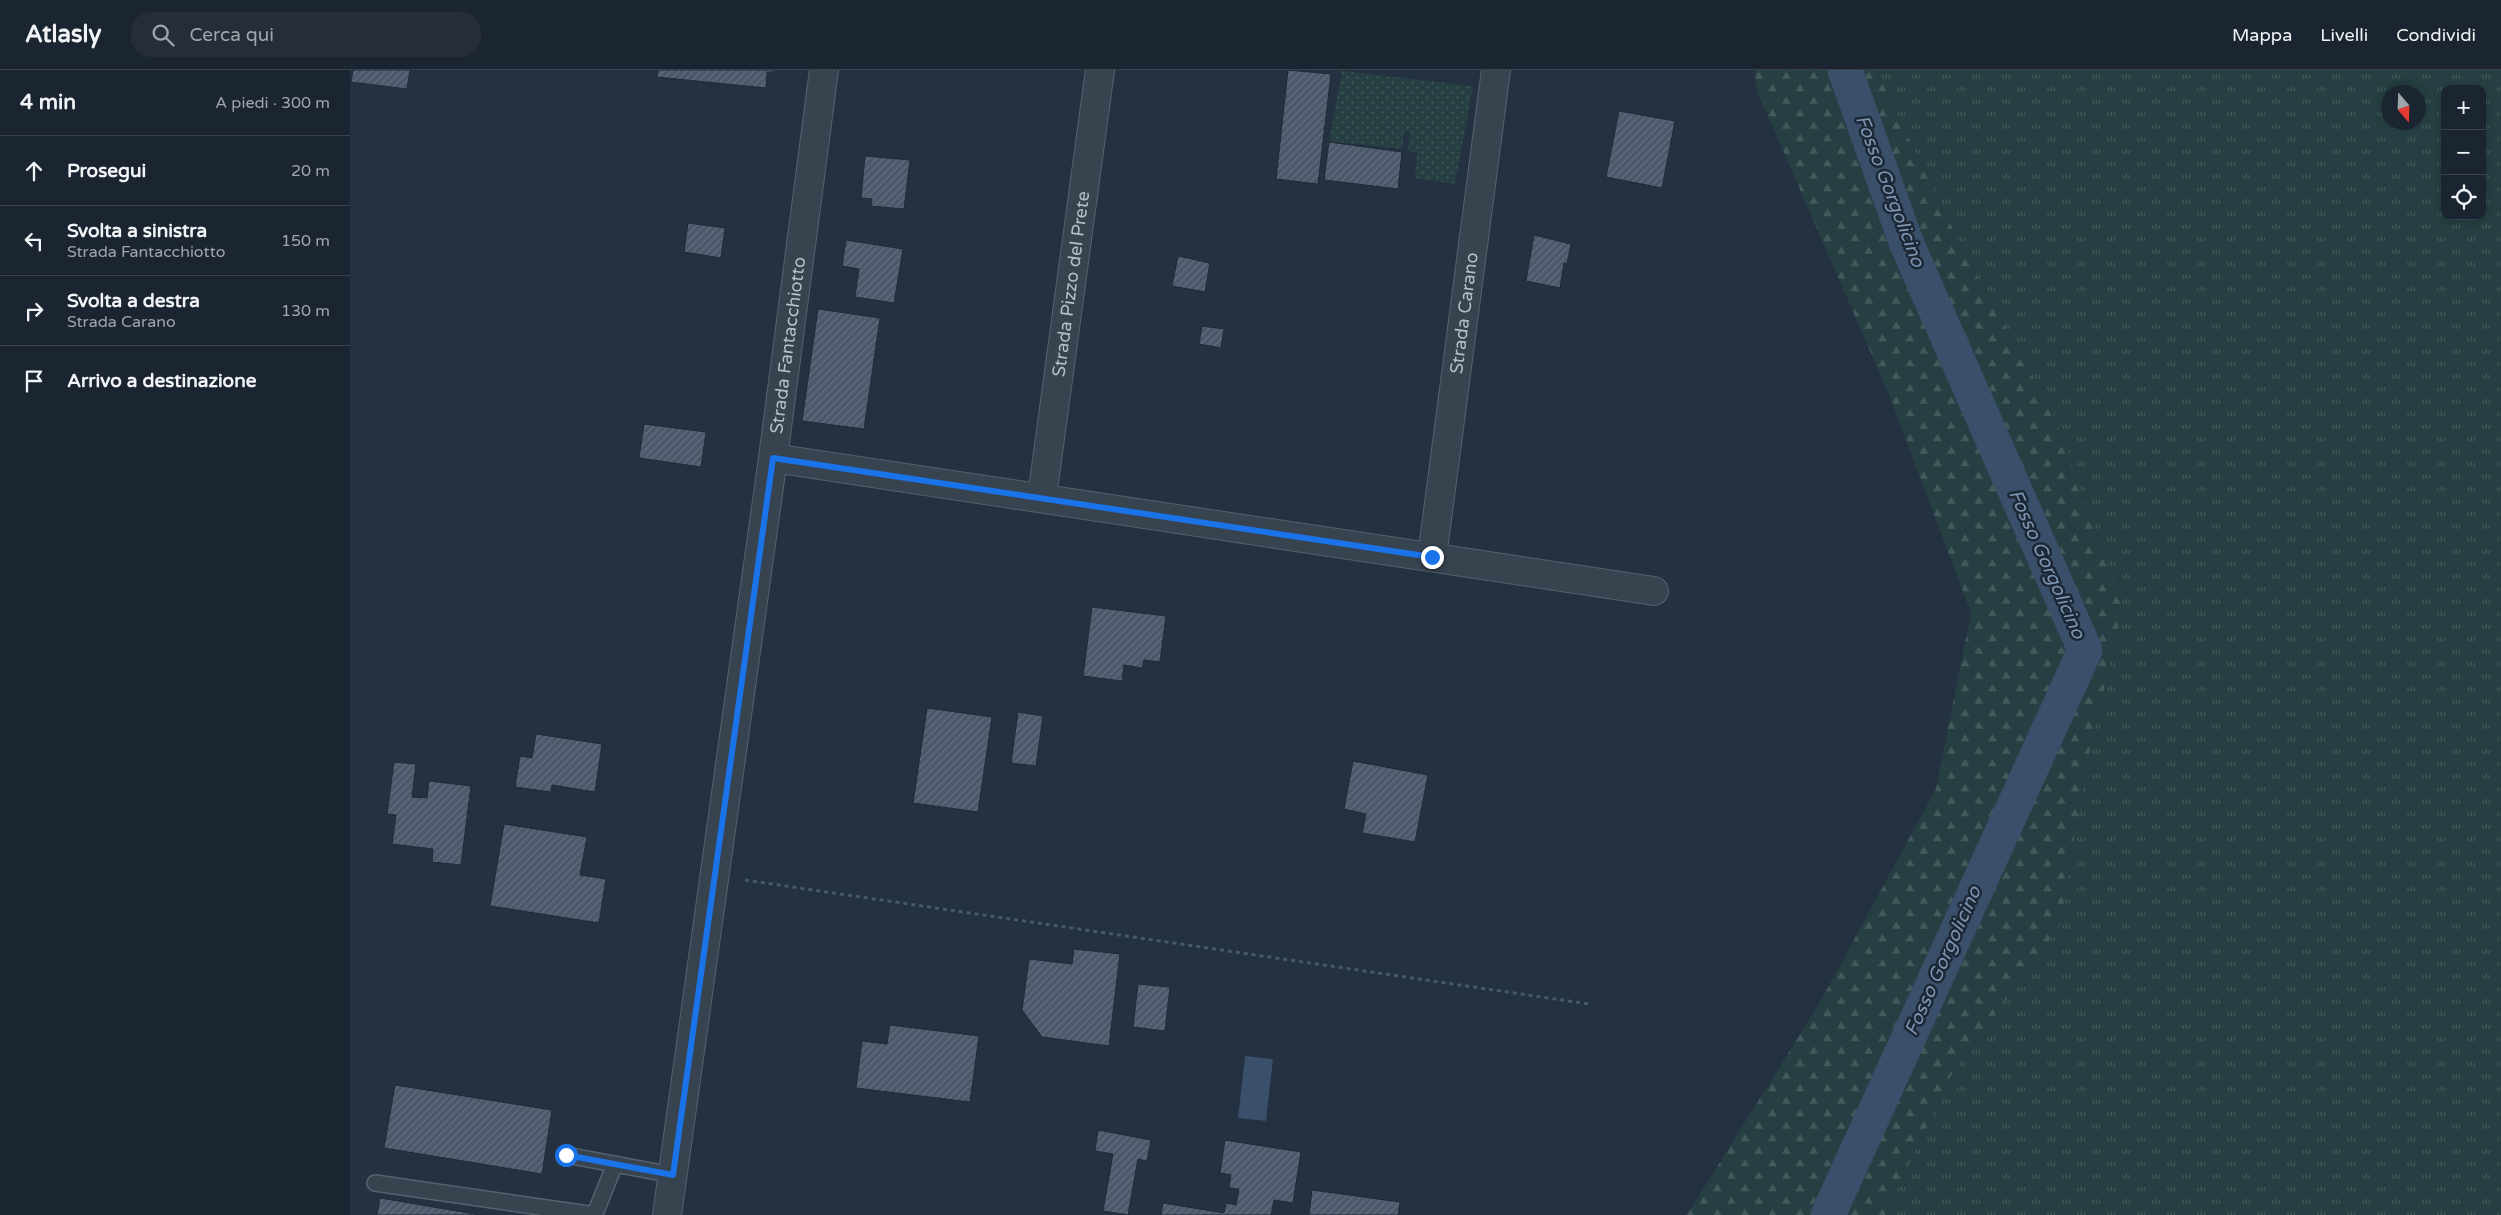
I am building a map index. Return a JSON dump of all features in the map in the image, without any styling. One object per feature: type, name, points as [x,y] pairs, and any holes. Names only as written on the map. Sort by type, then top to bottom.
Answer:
[{"type":"street","name":"Strada Fantacchiotto","points":[[667,1215],[773,458],[824,70]]},
{"type":"street","name":"Strada Pizzo del Prete","points":[[1042,497],[1100,70]]},
{"type":"street","name":"Strada Carano","points":[[1432,557],[1496,70]]},
{"type":"street","points":[[773,458],[1042,497],[1654,591]]},
{"type":"lane","points":[[566,1155],[673,1175]]},
{"type":"lane","points":[[375,1183],[595,1214],[615,1164]]},
{"type":"path","points":[[715,876],[1588,1004]]},
{"type":"green space","points":[[1754,70],[1876,70],[1965,254],[2055,418],[2123,605],[2084,776],[2060,925],[1950,1077],[1885,1215],[1687,1215],[1819,1004],[1936,789],[1971,613],[1888,392],[1758,93]]},
{"type":"green space","points":[[1876,70],[2501,70],[2501,1215],[1885,1215],[1950,1077],[2060,925],[2084,776],[2055,418],[1965,254]]},
{"type":"green space","points":[[1342,71],[1473,86],[1455,184],[1415,178],[1417,154],[1408,150],[1409,132],[1404,131],[1402,149],[1329,141]]},
{"type":"water","points":[[1245,1056],[1273,1059],[1266,1121],[1238,1118]]},
{"type":"building","points":[[353,70],[410,70],[407,89],[351,82]]},
{"type":"building","points":[[658,70],[775,70],[774,72],[767,72],[766,88],[657,77]]},
{"type":"building","points":[[1288,70],[1331,74],[1318,184],[1276,179]]},
{"type":"building","points":[[1619,111],[1675,121],[1662,188],[1606,177]]},
{"type":"building","points":[[1329,142],[1402,152],[1398,189],[1324,180]]},
{"type":"building","points":[[865,156],[910,160],[904,209],[871,206],[872,199],[861,198]]},
{"type":"building","points":[[688,223],[725,228],[721,258],[684,252]]},
{"type":"building","points":[[1534,235],[1571,244],[1567,264],[1564,263],[1560,288],[1526,281]]},
{"type":"building","points":[[846,240],[903,249],[894,303],[855,297],[859,269],[842,266]]},
{"type":"building","points":[[1178,256],[1210,263],[1205,292],[1172,286]]},
{"type":"building","points":[[818,309],[880,318],[864,429],[802,421]]},
{"type":"building","points":[[1202,326],[1224,329],[1221,348],[1199,344]]},
{"type":"building","points":[[644,424],[706,432],[701,467],[639,458]]},
{"type":"building","points":[[1092,607],[1166,616],[1160,662],[1144,660],[1142,668],[1124,665],[1122,681],[1083,676]]},
{"type":"building","points":[[927,708],[992,717],[978,812],[913,803]]},
{"type":"building","points":[[1018,712],[1043,716],[1036,766],[1011,763]]},
{"type":"building","points":[[536,734],[602,744],[595,792],[552,785],[551,792],[515,787],[520,756],[532,758]]},
{"type":"building","points":[[1353,761],[1428,775],[1415,842],[1362,833],[1366,814],[1344,809]]},
{"type":"building","points":[[394,762],[416,764],[412,797],[427,798],[429,781],[471,786],[461,865],[432,862],[433,849],[392,844],[396,815],[387,814]]},
{"type":"building","points":[[504,824],[587,837],[580,875],[606,879],[599,923],[490,906]]},
{"type":"building","points":[[1074,949],[1120,954],[1109,1046],[1042,1037],[1022,1010],[1029,959],[1072,964]]},
{"type":"building","points":[[1138,984],[1170,987],[1165,1031],[1133,1027]]},
{"type":"building","points":[[890,1025],[979,1036],[970,1102],[856,1088],[862,1041],[887,1044]]},
{"type":"building","points":[[395,1085],[552,1110],[542,1174],[384,1148]]},
{"type":"building","points":[[1098,1130],[1151,1140],[1147,1161],[1138,1159],[1128,1215],[1103,1211],[1113,1154],[1095,1151]]},
{"type":"building","points":[[1225,1140],[1301,1152],[1293,1203],[1274,1200],[1271,1215],[1161,1215],[1163,1203],[1224,1213],[1226,1203],[1236,1205],[1239,1189],[1229,1188],[1231,1175],[1220,1173]]},
{"type":"building","points":[[1312,1190],[1400,1202],[1398,1215],[1309,1215]]},
{"type":"building","points":[[380,1198],[481,1215],[377,1215]]},
{"type":"waterway","name":"Fosso Gorgolicino","points":[[1828,1215],[2085,650],[1906,242],[1845,70]]},
{"type":"route","points":[[566,1155],[673,1175],[773,458],[1432,557]]}]
